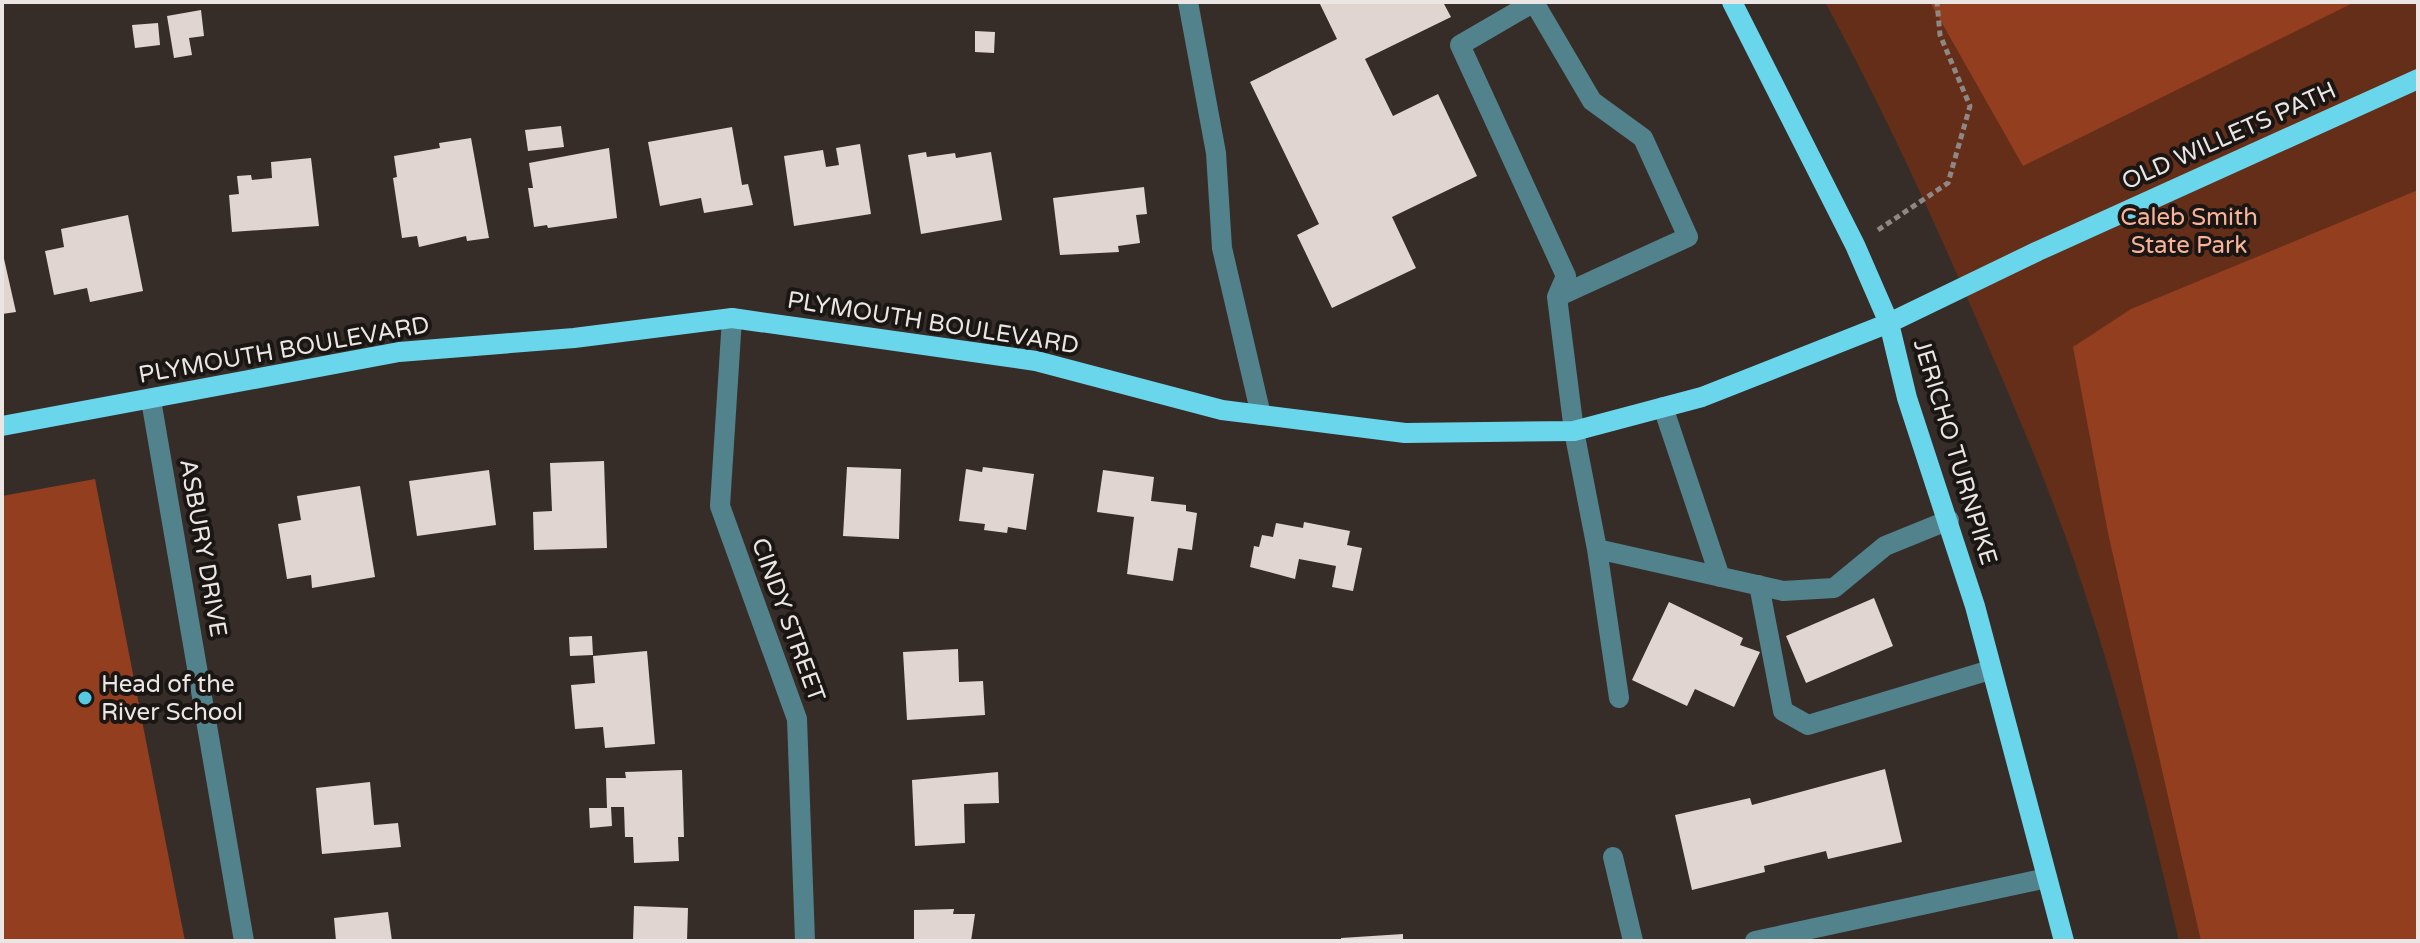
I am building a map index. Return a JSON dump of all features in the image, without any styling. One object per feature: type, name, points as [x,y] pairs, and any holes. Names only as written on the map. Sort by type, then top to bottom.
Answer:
[{"type":"main road","name":"JERICHO TURNPIKE","points":[[1732,2],[1855,245],[1889,323],[1907,398],[1949,520],[2064,941]]},
{"type":"main road","name":"OLD WILLETS PATH","points":[[1889,323],[2038,251],[2418,79]]},
{"type":"main road","name":"PLYMOUTH BOULEVARD","points":[[2,426],[399,352],[574,338],[732,318],[1036,361],[1222,410],[1405,433],[1574,431],[1702,397],[1889,323]]},
{"type":"street","points":[[1188,2],[1216,153],[1222,248],[1261,415]]},
{"type":"street","points":[[1557,297],[1688,237],[1643,138],[1592,101],[1535,3],[1460,45],[1566,276],[1557,297],[1574,431],[1597,549],[1619,698]]},
{"type":"street","name":"CINDY STREET","points":[[732,318],[720,506],[797,719],[805,941]]},
{"type":"street","name":"ASBURY DRIVE","points":[[151,400],[244,941]]},
{"type":"street","points":[[1663,407],[1720,577]]},
{"type":"street","points":[[1597,549],[1783,591],[1834,588],[1885,546],[1949,520]]},
{"type":"street","points":[[1759,585],[1783,711],[1808,725],[1990,670]]},
{"type":"street","points":[[1613,857],[1633,941]]},
{"type":"street","points":[[1755,941],[2047,878]]},
{"type":"path","points":[[1855,245],[1948,183],[1970,106],[1940,35],[1937,2]]},
{"type":"green space","name":"Caleb Smith State Park","points":[[1825,2],[2418,2],[2418,941],[2179,941],[2122,717],[2059,518],[1943,243],[1886,121]]},
{"type":"shaded area","points":[[1930,2],[2355,2],[2023,166]]},
{"type":"shaded area","points":[[2418,190],[2418,941],[2201,941],[2108,533],[2073,347],[2131,309]]},
{"type":"shaded area","name":"Head of the River School","points":[[95,479],[185,941],[2,941],[2,496]]},
{"type":"building","points":[[1319,2],[1443,2],[1451,17],[1365,59],[1393,116],[1438,94],[1477,176],[1392,217],[1416,268],[1332,308],[1297,235],[1319,224],[1250,82],[1337,39]]},
{"type":"building","points":[[201,10],[204,36],[189,38],[192,55],[174,58],[167,16]]},
{"type":"building","points":[[158,23],[160,45],[135,48],[132,25]]},
{"type":"building","points":[[975,31],[995,32],[994,53],[975,52]]},
{"type":"building","points":[[561,126],[564,147],[528,151],[525,130]]},
{"type":"building","points":[[732,127],[742,185],[748,184],[753,205],[704,213],[701,198],[660,206],[648,142]]},
{"type":"building","points":[[471,138],[489,238],[467,241],[466,236],[419,247],[417,236],[402,238],[393,178],[397,177],[394,156],[440,148],[439,143]]},
{"type":"building","points":[[860,144],[871,214],[794,226],[784,156],[823,150],[826,167],[839,165],[836,148]]},
{"type":"building","points":[[609,148],[617,218],[548,228],[547,225],[534,227],[528,188],[533,188],[529,163]]},
{"type":"building","points":[[926,152],[927,157],[955,153],[956,158],[991,152],[1002,220],[921,234],[908,155]]},
{"type":"building","points":[[311,158],[319,226],[232,232],[229,195],[239,194],[237,176],[251,175],[252,180],[272,178],[271,162]]},
{"type":"building","points":[[1144,187],[1147,214],[1136,215],[1140,243],[1118,246],[1119,252],[1060,255],[1053,198]]},
{"type":"building","points":[[128,215],[143,291],[90,302],[87,288],[54,295],[45,251],[64,247],[61,229]]},
{"type":"building","points":[[2,250],[16,312],[2,314]]},
{"type":"building","points":[[604,461],[607,548],[534,550],[533,512],[552,511],[550,463]]},
{"type":"building","points":[[847,467],[901,469],[899,539],[843,536]]},
{"type":"building","points":[[983,467],[1034,474],[1026,530],[1008,527],[1007,533],[984,530],[985,524],[959,521],[966,469],[982,472]]},
{"type":"building","points":[[489,470],[496,525],[417,536],[409,481]]},
{"type":"building","points":[[1103,470],[1154,477],[1151,501],[1186,505],[1186,511],[1197,513],[1192,550],[1178,548],[1173,581],[1127,574],[1134,517],[1097,512]]},
{"type":"building","points":[[360,486],[375,577],[312,588],[311,575],[287,579],[278,524],[301,520],[297,496]]},
{"type":"building","points":[[1304,522],[1350,531],[1347,545],[1362,548],[1353,591],[1332,587],[1336,566],[1299,559],[1295,579],[1250,567],[1254,546],[1259,547],[1262,535],[1273,537],[1276,523],[1303,528]]},
{"type":"building","points":[[1874,598],[1893,646],[1806,683],[1786,636]]},
{"type":"building","points":[[1669,602],[1743,638],[1740,645],[1760,652],[1734,707],[1695,689],[1687,706],[1632,680]]},
{"type":"building","points":[[592,636],[593,655],[570,656],[569,637]]},
{"type":"building","points":[[958,649],[959,682],[983,681],[985,715],[907,720],[903,652]]},
{"type":"building","points":[[647,651],[655,744],[605,748],[603,727],[575,729],[571,685],[595,683],[593,656]]},
{"type":"building","points":[[1885,769],[1902,842],[1828,859],[1826,851],[1764,866],[1765,872],[1692,890],[1675,815],[1750,798],[1752,805]]},
{"type":"building","points":[[682,770],[684,837],[678,837],[679,861],[634,863],[633,837],[625,837],[624,807],[611,807],[612,826],[590,828],[589,808],[607,808],[606,778],[626,778],[625,772]]},
{"type":"building","points":[[998,772],[999,803],[964,804],[965,843],[915,846],[912,780]]},
{"type":"building","points":[[370,782],[374,825],[398,823],[401,847],[322,854],[316,788]]},
{"type":"building","points":[[634,906],[688,908],[687,941],[633,941]]},
{"type":"building","points":[[954,909],[953,914],[975,914],[971,941],[914,941],[914,910]]},
{"type":"building","points":[[388,912],[392,941],[336,941],[334,918]]},
{"type":"building","points":[[1403,934],[1403,941],[1341,941],[1341,938]]},
{"type":"place","name":"Head of the River School","points":[[85,698]]}]
